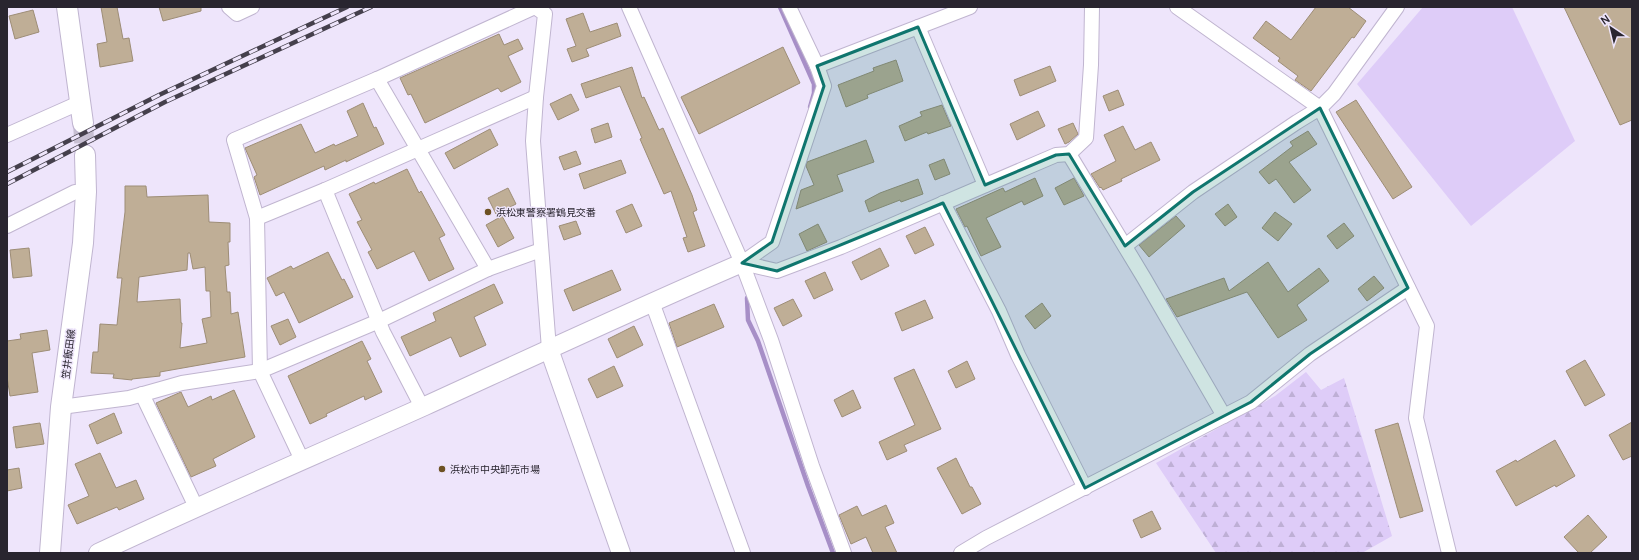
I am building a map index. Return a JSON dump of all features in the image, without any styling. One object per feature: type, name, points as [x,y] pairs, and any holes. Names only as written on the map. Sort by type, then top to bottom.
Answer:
[{"type":"main road","points":[[67,7],[83,123]]},
{"type":"main road","name":"笠井飯田線","points":[[50,553],[61,407],[83,243],[86,192],[85,155]]},
{"type":"street","points":[[229,7],[237,14],[252,7]]},
{"type":"street","points":[[302,460],[260,371],[257,218],[234,140],[377,79],[535,7],[546,14],[536,97],[533,141],[549,349],[621,553]]},
{"type":"street","points":[[629,7],[742,263],[771,340],[812,466],[844,553]]},
{"type":"street","points":[[98,553],[196,507],[742,263],[772,242],[811,130],[824,86],[817,66],[789,7]]},
{"type":"street","points":[[817,66],[970,7]]},
{"type":"street","points":[[742,263],[777,270],[841,246],[1056,155],[1069,154],[1086,138],[1091,65],[1092,7]]},
{"type":"street","points":[[1177,7],[1320,108],[1427,326],[1416,418],[1449,553]]},
{"type":"street","points":[[1125,246],[1193,192],[1320,108],[1334,94],[1397,7]]},
{"type":"street","points":[[918,27],[985,185]]},
{"type":"street","points":[[377,79],[488,270]]},
{"type":"street","points":[[257,218],[325,190],[536,97]]},
{"type":"street","points":[[7,135],[80,103]]},
{"type":"street","points":[[1069,154],[1125,246],[1224,416]]},
{"type":"street","points":[[325,190],[379,321],[422,407]]},
{"type":"street","points":[[7,226],[75,192],[86,192]]},
{"type":"street","points":[[943,203],[999,311],[1018,355],[1085,488]]},
{"type":"street","points":[[61,407],[130,398],[182,383],[260,371],[379,321],[488,270],[541,250]]},
{"type":"street","points":[[961,553],[986,538],[1251,402],[1310,354],[1408,288]]},
{"type":"street","points":[[652,302],[743,553]]},
{"type":"street","points":[[142,394],[196,507]]},
{"type":"highlighted area","points":[[918,27],[985,185],[1056,155],[1069,154],[1125,246],[1193,192],[1320,108],[1408,288],[1310,354],[1251,402],[1085,488],[943,203],[777,271],[742,263],[772,242],[824,86],[817,66]]},
{"type":"green space","points":[[1423,7],[1512,7],[1575,141],[1471,226],[1357,84]]},
{"type":"green space","points":[[1306,372],[1321,390],[1344,378],[1392,536],[1362,553],[1216,553],[1156,463],[1275,396]]},
{"type":"building","points":[[101,7],[117,7],[123,39],[129,38],[133,61],[100,67],[97,44],[107,42]]},
{"type":"building","points":[[159,7],[201,7],[201,11],[163,21]]},
{"type":"building","points":[[1316,7],[1348,7],[1366,21],[1311,91],[1295,80],[1298,76],[1278,61],[1280,58],[1253,38],[1266,21],[1291,40]]},
{"type":"building","points":[[1564,7],[1632,7],[1632,120],[1620,125]]},
{"type":"building","points":[[33,10],[39,32],[15,39],[9,16]]},
{"type":"building","points":[[583,13],[590,32],[617,23],[621,36],[586,49],[589,56],[572,62],[567,49],[576,46],[566,19]]},
{"type":"building","points":[[499,34],[504,45],[518,39],[523,49],[508,56],[521,82],[501,92],[498,88],[425,123],[411,94],[408,95],[400,78]]},
{"type":"building","points":[[783,47],[800,83],[699,134],[681,97]]},
{"type":"building","points":[[896,60],[903,81],[867,95],[868,98],[846,107],[838,85],[874,71],[873,68]]},
{"type":"building","points":[[1050,66],[1056,81],[1020,96],[1014,80]]},
{"type":"building","points":[[632,67],[642,98],[644,97],[659,130],[663,128],[692,195],[697,210],[693,212],[705,246],[688,252],[683,238],[687,237],[671,191],[664,194],[640,139],[642,138],[620,86],[586,98],[581,84]]},
{"type":"building","points":[[1118,90],[1124,105],[1109,111],[1103,96]]},
{"type":"building","points":[[571,94],[579,110],[558,120],[550,104]]},
{"type":"building","points":[[1356,100],[1412,187],[1393,199],[1336,112]]},
{"type":"building","points":[[363,103],[374,128],[376,127],[384,144],[325,170],[324,166],[260,195],[254,177],[257,175],[245,148],[301,124],[315,153],[334,144],[335,146],[358,136],[347,111]]},
{"type":"building","points":[[942,105],[951,126],[928,134],[927,132],[905,141],[899,126],[922,116],[920,112]]},
{"type":"building","points":[[1038,111],[1045,126],[1017,140],[1010,124]]},
{"type":"building","points":[[608,123],[612,137],[595,143],[591,129]]},
{"type":"building","points":[[1073,123],[1078,134],[1065,144],[1058,129]]},
{"type":"building","points":[[1123,126],[1135,150],[1151,142],[1160,160],[1121,179],[1122,181],[1103,190],[1091,174],[1116,161],[1104,135]]},
{"type":"building","points":[[490,129],[498,145],[454,169],[445,153]]},
{"type":"building","points":[[1308,131],[1317,144],[1289,162],[1311,190],[1294,203],[1276,179],[1269,184],[1259,172],[1293,146],[1290,142]]},
{"type":"building","points":[[866,140],[874,162],[837,175],[843,191],[796,209],[801,190],[814,185],[806,166],[807,162]]},
{"type":"building","points":[[576,151],[581,164],[564,170],[559,157]]},
{"type":"building","points":[[944,159],[950,174],[935,180],[929,165]]},
{"type":"building","points":[[621,160],[626,173],[584,189],[579,174]]},
{"type":"building","points":[[407,169],[419,193],[421,191],[445,235],[439,238],[454,269],[429,281],[414,251],[377,269],[368,252],[372,250],[357,222],[362,220],[349,194]]},
{"type":"building","points":[[1035,178],[1043,196],[1024,205],[1022,201],[986,218],[1001,247],[981,256],[967,226],[965,227],[956,209],[1003,188],[1005,192]]},
{"type":"building","points":[[1074,178],[1084,196],[1064,205],[1055,188]]},
{"type":"building","points":[[918,179],[923,194],[901,202],[900,200],[869,212],[865,201],[880,193]]},
{"type":"building","points":[[125,186],[146,186],[147,197],[208,195],[209,222],[230,223],[230,242],[228,242],[229,265],[225,266],[227,292],[230,292],[231,314],[238,312],[245,357],[160,372],[160,376],[132,380],[113,378],[114,374],[91,373],[93,352],[98,352],[100,324],[117,325],[122,278],[117,278],[125,212]],"holes":[[[188,253],[190,253],[193,269],[205,267],[206,291],[210,291],[211,317],[202,319],[207,343],[180,348],[182,323],[180,299],[137,302],[139,277],[187,270]]]},
{"type":"building","points":[[508,188],[516,204],[496,214],[488,198]]},
{"type":"building","points":[[632,204],[642,226],[626,233],[616,211]]},
{"type":"building","points":[[1228,204],[1237,217],[1225,226],[1215,214]]},
{"type":"building","points":[[1275,212],[1292,224],[1278,241],[1262,228]]},
{"type":"building","points":[[502,216],[514,238],[498,247],[486,225]]},
{"type":"building","points":[[1176,216],[1185,226],[1149,257],[1139,245]]},
{"type":"building","points":[[576,221],[581,234],[564,240],[559,226]]},
{"type":"building","points":[[1344,223],[1354,236],[1337,249],[1327,236]]},
{"type":"building","points":[[818,224],[827,242],[807,251],[799,234]]},
{"type":"building","points":[[925,227],[934,245],[915,254],[906,236]]},
{"type":"building","points":[[29,248],[32,276],[13,278],[10,250]]},
{"type":"building","points":[[880,248],[889,266],[861,280],[852,262]]},
{"type":"building","points":[[328,252],[342,280],[344,279],[353,297],[299,323],[284,292],[276,296],[267,278],[291,266],[293,269]]},
{"type":"building","points":[[1268,262],[1288,292],[1319,268],[1329,281],[1297,305],[1307,320],[1278,338],[1247,292],[1177,317],[1166,299],[1224,278],[1229,291]]},
{"type":"building","points":[[612,270],[621,290],[573,311],[564,290]]},
{"type":"building","points":[[825,272],[833,290],[814,299],[805,281]]},
{"type":"building","points":[[1374,276],[1384,288],[1367,301],[1358,289]]},
{"type":"building","points":[[494,284],[503,303],[474,317],[486,345],[460,357],[451,337],[410,356],[401,337],[436,321],[433,313]]},
{"type":"building","points":[[793,299],[802,316],[783,326],[774,308]]},
{"type":"building","points":[[925,300],[933,318],[902,331],[895,313]]},
{"type":"building","points":[[1042,303],[1051,316],[1035,329],[1025,316]]},
{"type":"building","points":[[714,304],[724,327],[677,347],[669,323]]},
{"type":"building","points":[[288,319],[296,337],[280,345],[271,326]]},
{"type":"building","points":[[634,326],[643,345],[617,358],[608,339]]},
{"type":"building","points":[[47,330],[50,350],[32,353],[38,392],[10,396],[7,377],[7,341],[21,339],[20,334]]},
{"type":"building","points":[[362,341],[371,359],[367,361],[382,392],[365,400],[364,396],[326,414],[327,416],[310,424],[288,376]]},
{"type":"building","points":[[1585,360],[1605,395],[1585,406],[1566,371]]},
{"type":"building","points":[[967,361],[975,379],[956,388],[948,371]]},
{"type":"building","points":[[614,366],[623,386],[597,398],[588,379]]},
{"type":"building","points":[[914,369],[941,429],[904,445],[907,451],[887,460],[879,442],[915,425],[894,378]]},
{"type":"building","points":[[234,390],[255,437],[213,459],[216,466],[191,477],[156,403],[181,392],[188,407],[211,396],[212,400]]},
{"type":"building","points":[[853,390],[861,408],[842,417],[834,400]]},
{"type":"building","points":[[114,413],[122,433],[97,444],[89,425]]},
{"type":"building","points":[[1632,422],[1632,456],[1623,460],[1609,435]]},
{"type":"building","points":[[40,423],[44,444],[16,448],[13,427]]},
{"type":"building","points":[[1398,423],[1423,511],[1400,518],[1375,430]]},
{"type":"building","points":[[1555,440],[1575,476],[1516,506],[1496,471],[1516,460],[1517,462]]},
{"type":"building","points":[[100,453],[116,488],[136,480],[144,499],[119,510],[117,507],[77,524],[68,505],[89,496],[75,464]]},
{"type":"building","points":[[956,458],[970,487],[972,487],[981,504],[962,514],[937,468]]},
{"type":"building","points":[[19,468],[22,488],[7,491],[7,470]]},
{"type":"building","points":[[886,505],[894,523],[885,527],[897,553],[873,553],[866,537],[851,544],[839,515],[857,506],[862,516]]},
{"type":"building","points":[[1152,511],[1161,529],[1141,538],[1133,520]]},
{"type":"building","points":[[1588,515],[1607,537],[1590,553],[1579,553],[1564,537]]},
{"type":"waterway","points":[[780,7],[814,84],[814,93],[810,107]]},
{"type":"waterway","points":[[747,298],[748,320],[758,341],[808,486],[833,553]]},
{"type":"tunnel","points":[[83,123],[85,155]]},
{"type":"railway","points":[[7,172],[159,95],[347,7]]},
{"type":"railway","points":[[7,184],[165,102],[371,7]]},
{"type":"place","name":"浜松東警察署鶴見交番","points":[[488,212]]},
{"type":"place","name":"浜松市中央卸売市場","points":[[442,469]]}]
